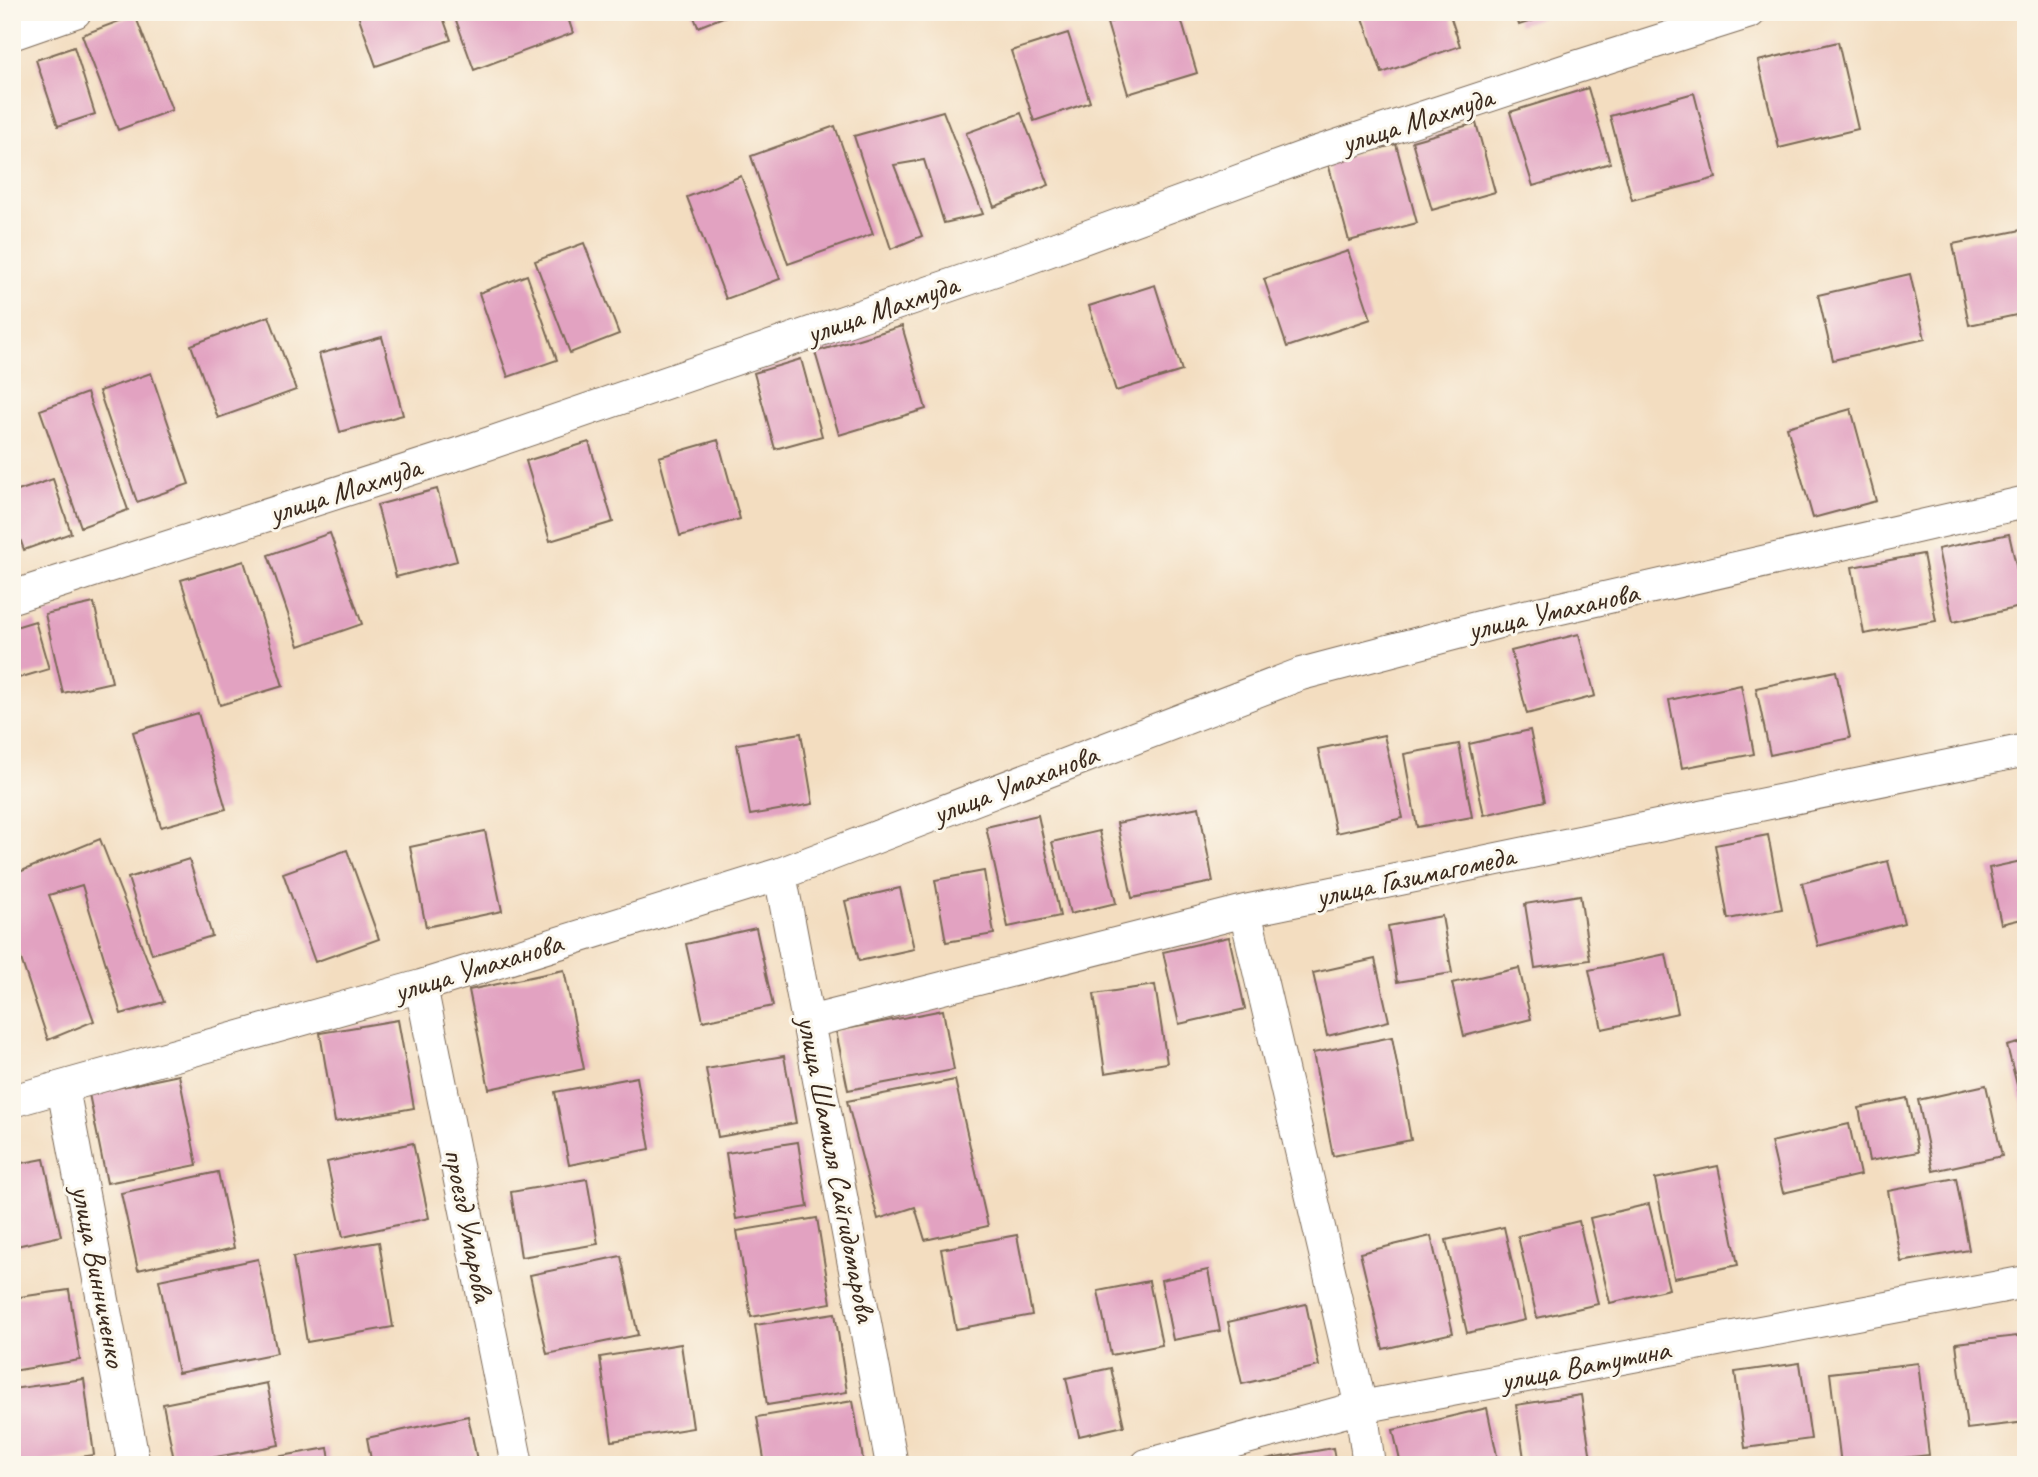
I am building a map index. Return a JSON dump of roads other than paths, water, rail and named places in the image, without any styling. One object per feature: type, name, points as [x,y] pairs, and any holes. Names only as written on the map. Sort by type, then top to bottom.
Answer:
[{"type":"street","points":[[12,34],[75,12]]},
{"type":"street","name":"улица Махмуда","points":[[12,597],[464,452],[1015,263],[1312,154],[1750,12]]},
{"type":"street","name":"улица Умаханова","points":[[12,1101],[421,986],[780,874],[1301,674],[1499,622],[2026,502]]},
{"type":"street","name":"улица Газимагомеда","points":[[809,1022],[1245,911],[2026,750]]},
{"type":"street","name":"улица Шамиля Сайгидомарова","points":[[780,874],[892,1465]]},
{"type":"street","points":[[1245,911],[1361,1407],[1369,1465]]},
{"type":"street","name":"проезд Умарова","points":[[421,986],[517,1465]]},
{"type":"street","name":"улица Винниченко","points":[[63,1088],[134,1465]]},
{"type":"street","name":"улица Ватутина","points":[[1147,1465],[1361,1407],[2026,1282]]}]
